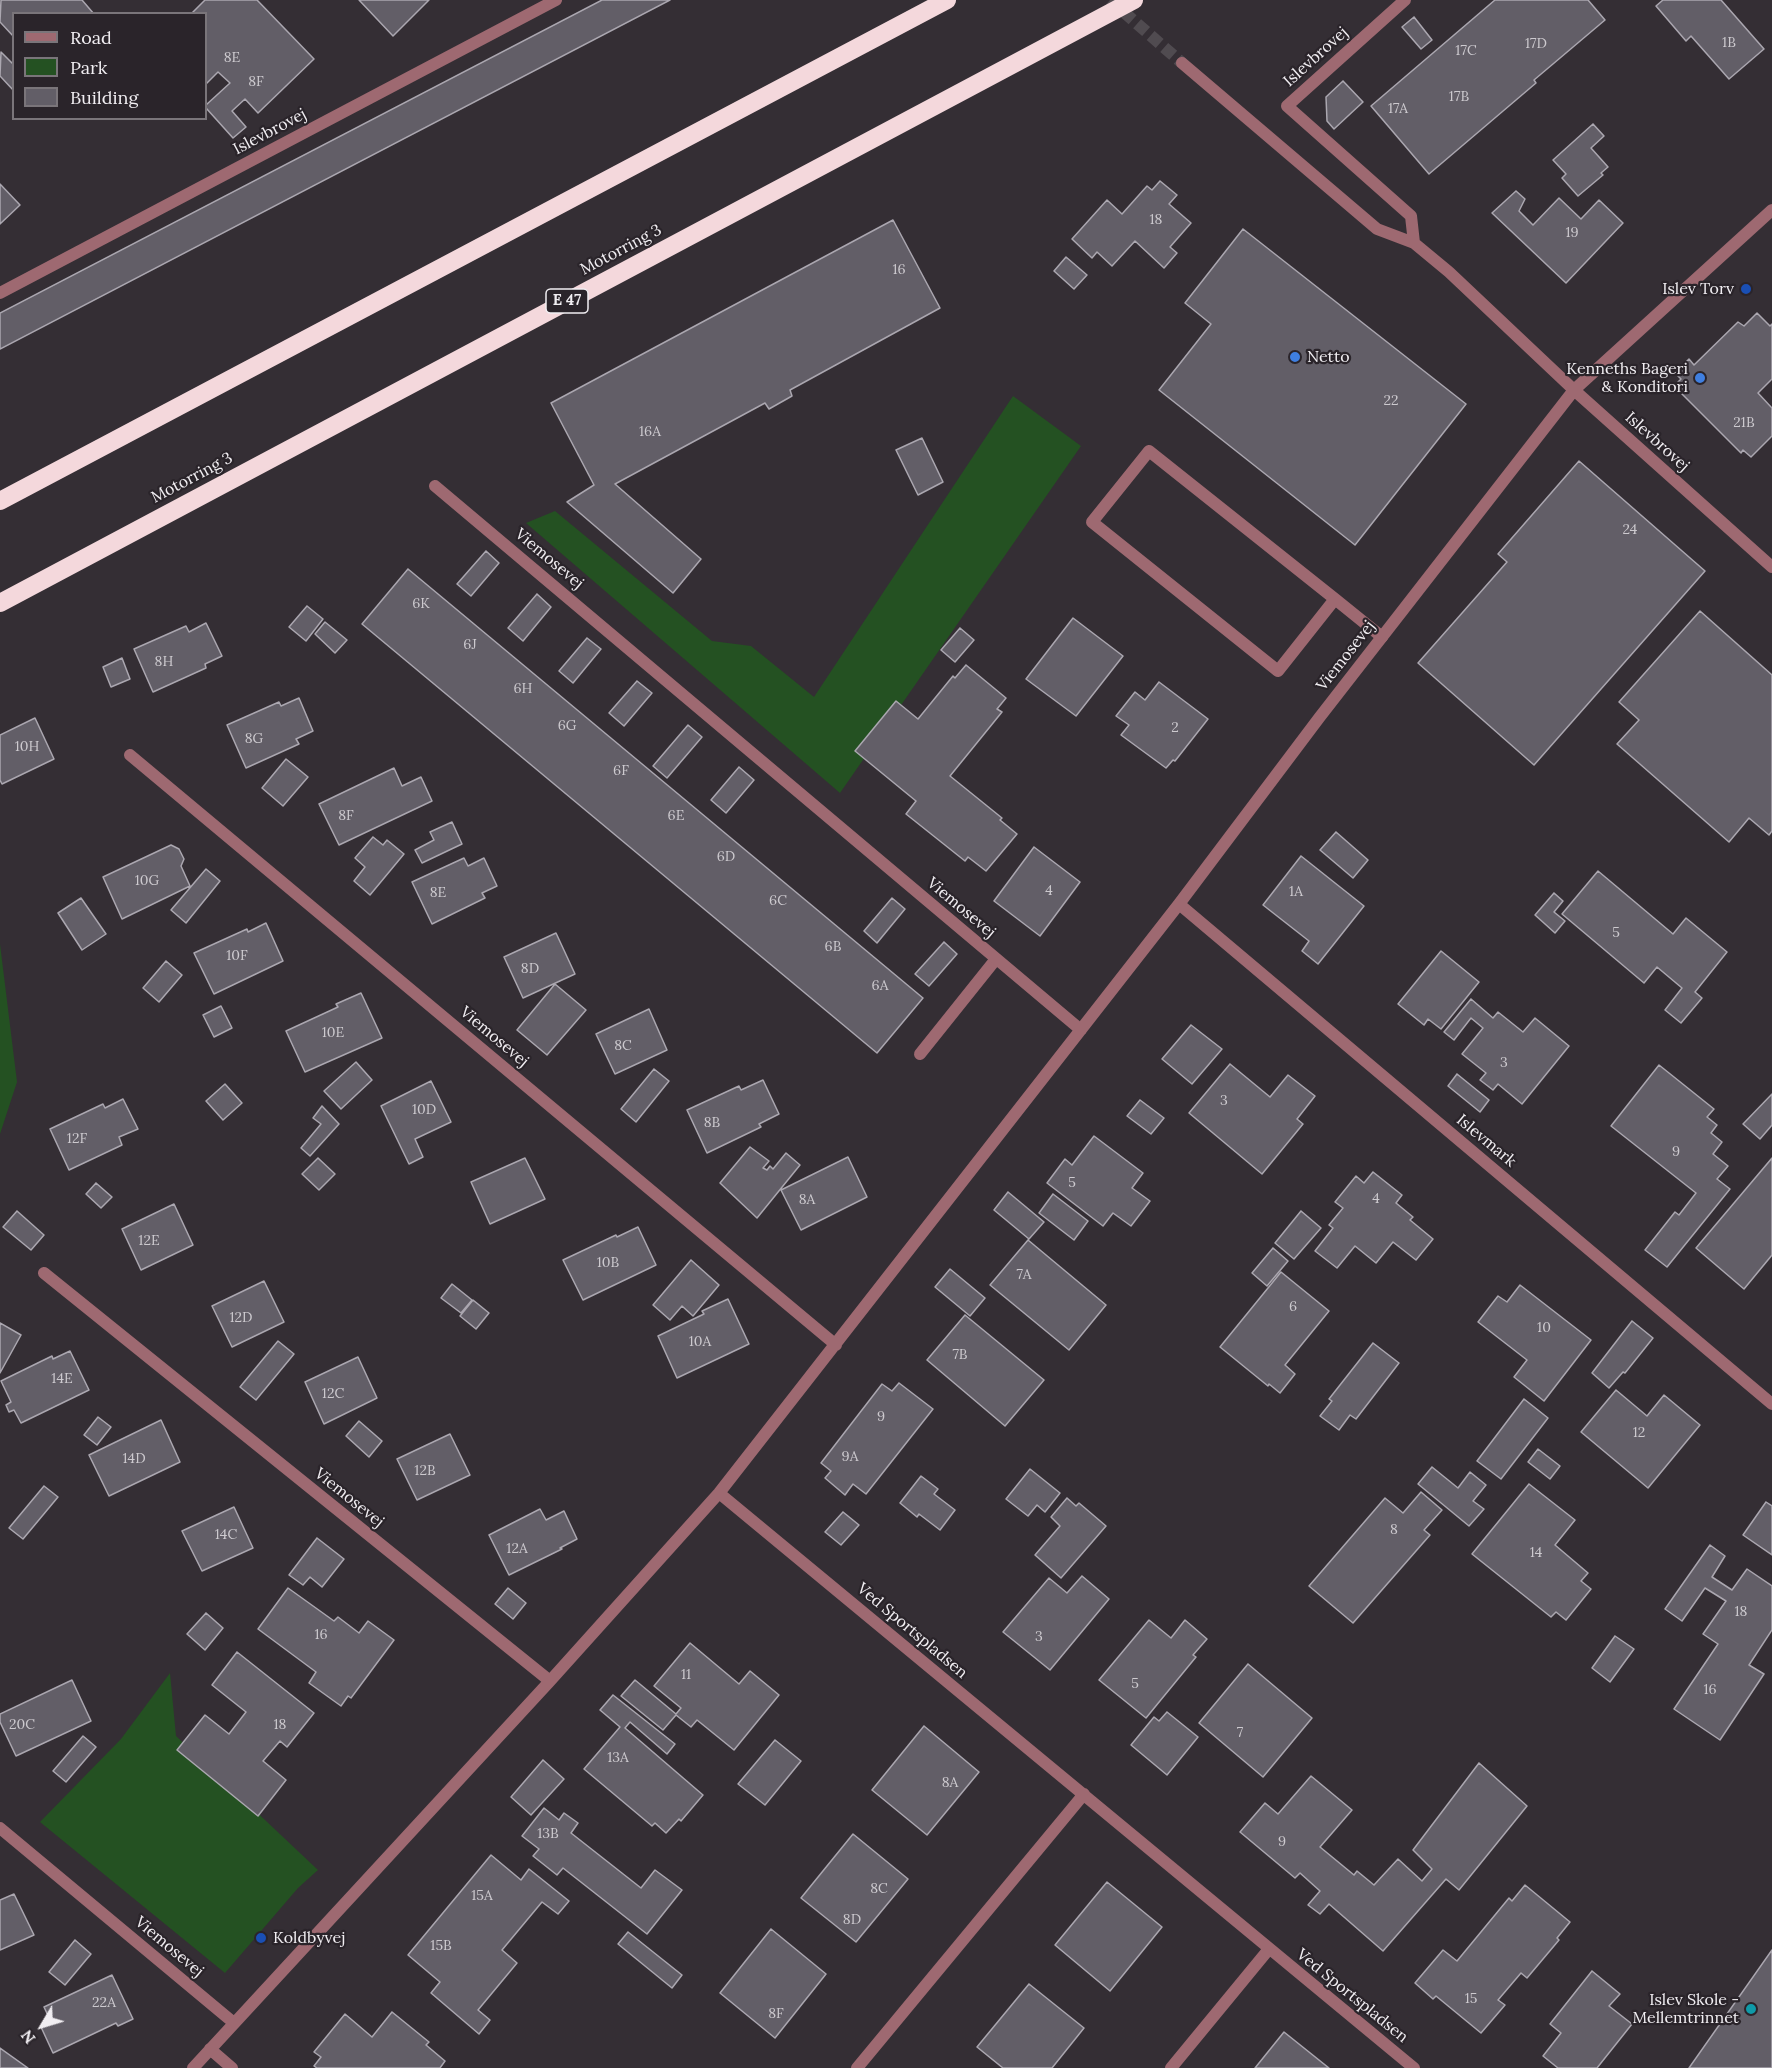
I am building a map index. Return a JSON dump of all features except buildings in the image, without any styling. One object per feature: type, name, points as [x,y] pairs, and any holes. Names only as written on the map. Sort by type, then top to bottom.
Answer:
[{"type":"highway","points":[[0,501],[947,0]]},
{"type":"highway","name":"Motorring 3","points":[[0,603],[1134,0]]},
{"type":"street","name":"Islevbrovej","points":[[0,293],[556,0]]},
{"type":"street","name":"Islevbrovej","points":[[1405,0],[1287,106],[1411,216],[1414,243]]},
{"type":"street","name":"Islevbrovej","points":[[1182,63],[1377,229],[1414,243],[1449,272],[1574,390],[1772,567]]},
{"type":"street","name":"Viemosevej","points":[[193,2068],[550,1681],[719,1493],[1081,1030],[1574,390],[1772,210]]},
{"type":"street","points":[[1335,599],[1278,671],[1092,522],[1149,450],[1335,599],[1382,637]]},
{"type":"street","name":"Viemosevej","points":[[435,486],[1081,1030]]},
{"type":"street","name":"Viemosevej","points":[[130,755],[836,1346]]},
{"type":"street","name":"Islevmark","points":[[1179,903],[1772,1404]]},
{"type":"street","points":[[920,1054],[996,959]]},
{"type":"street","name":"Viemosevej","points":[[44,1273],[550,1681]]},
{"type":"street","name":"Ved Sportspladsen","points":[[719,1493],[1414,2068]]},
{"type":"street","points":[[857,2068],[1084,1794]]},
{"type":"street","name":"Viemosevej","points":[[0,1828],[234,2023]]},
{"type":"street","points":[[1171,2068],[1269,1949]]},
{"type":"street","points":[[210,2049],[232,2068]]},
{"type":"green space","points":[[1013,396],[1081,446],[840,793],[526,523],[555,511],[712,641],[751,646],[814,697]]},
{"type":"green space","points":[[0,944],[17,1082],[0,1134]]},
{"type":"green space","points":[[170,1673],[176,1736],[318,1870],[298,1888],[225,1973],[40,1822],[121,1739]]},
{"type":"tunnel","points":[[1110,0],[1182,63]]},
{"type":"place","name":"Islev Torv","points":[[1746,289]]},
{"type":"place","name":"Netto","points":[[1295,357]]},
{"type":"place","name":"Kenneths Bageri & Konditori","points":[[1700,378]]},
{"type":"place","name":"Koldbyvej","points":[[261,1938]]},
{"type":"place","name":"Islev Skole - Mellemtrinnet","points":[[1751,2009]]}]
